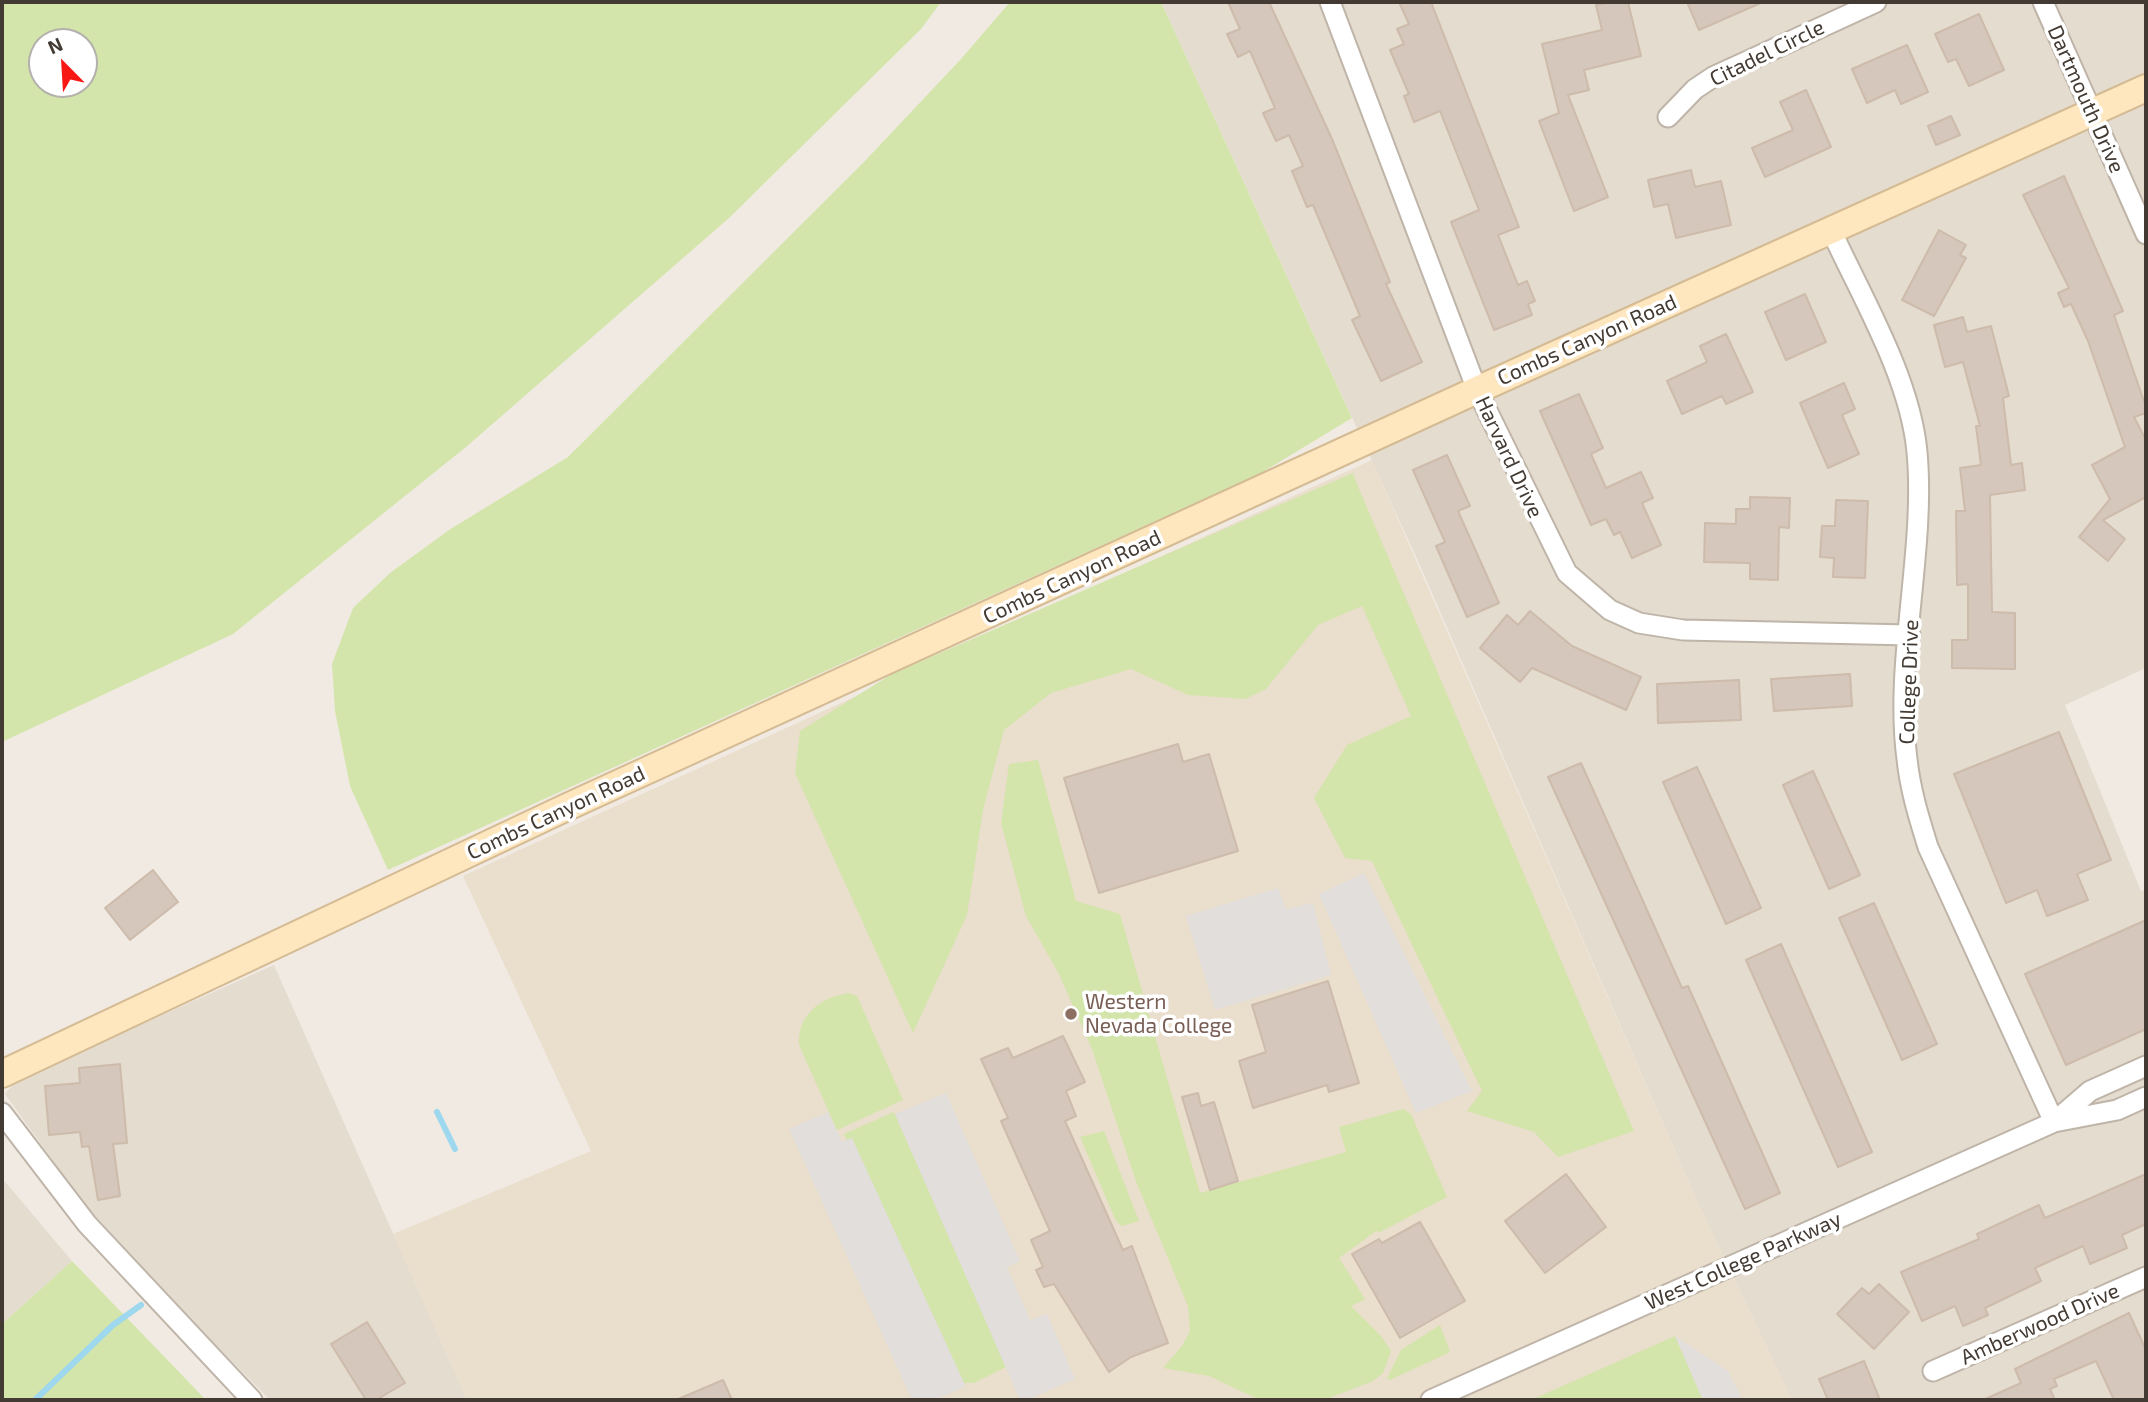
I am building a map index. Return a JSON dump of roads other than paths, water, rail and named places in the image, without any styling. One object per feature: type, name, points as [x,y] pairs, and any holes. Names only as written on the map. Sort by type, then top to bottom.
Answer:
[{"type":"street","name":"Harvard Drive","points":[[1330,2],[1477,390],[1567,573],[1610,610],[1639,622],[1683,631],[1910,635]]},
{"type":"street","name":"Citadel Circle","points":[[1668,117],[1695,89],[1713,77],[1876,2]]},
{"type":"street","name":"Dartmouth Drive","points":[[2043,2],[2146,234]]},
{"type":"street","name":"Combs Canyon Road","points":[[2,1074],[565,808],[1477,390],[2146,88]]},
{"type":"street","name":"College Drive","points":[[1830,230],[1894,368],[1912,418],[1917,453],[1917,503],[1905,694],[1906,754],[1916,809],[1928,847],[2054,1122]]},
{"type":"street","name":"West College Parkway","points":[[2054,1122],[2090,1091],[2146,1066]]},
{"type":"street","name":"West College Parkway","points":[[1431,1400],[2054,1122],[2117,1110],[2146,1097]]},
{"type":"street","points":[[2,1113],[88,1224],[252,1400]]},
{"type":"street","name":"Amberwood Drive","points":[[1933,1371],[2146,1277]]},
{"type":"waterway","points":[[437,1112],[455,1149]]},
{"type":"waterway","points":[[35,1400],[113,1325],[141,1305]]},
{"type":"place","name":"Western Nevada College","points":[[1071,1014]]}]
